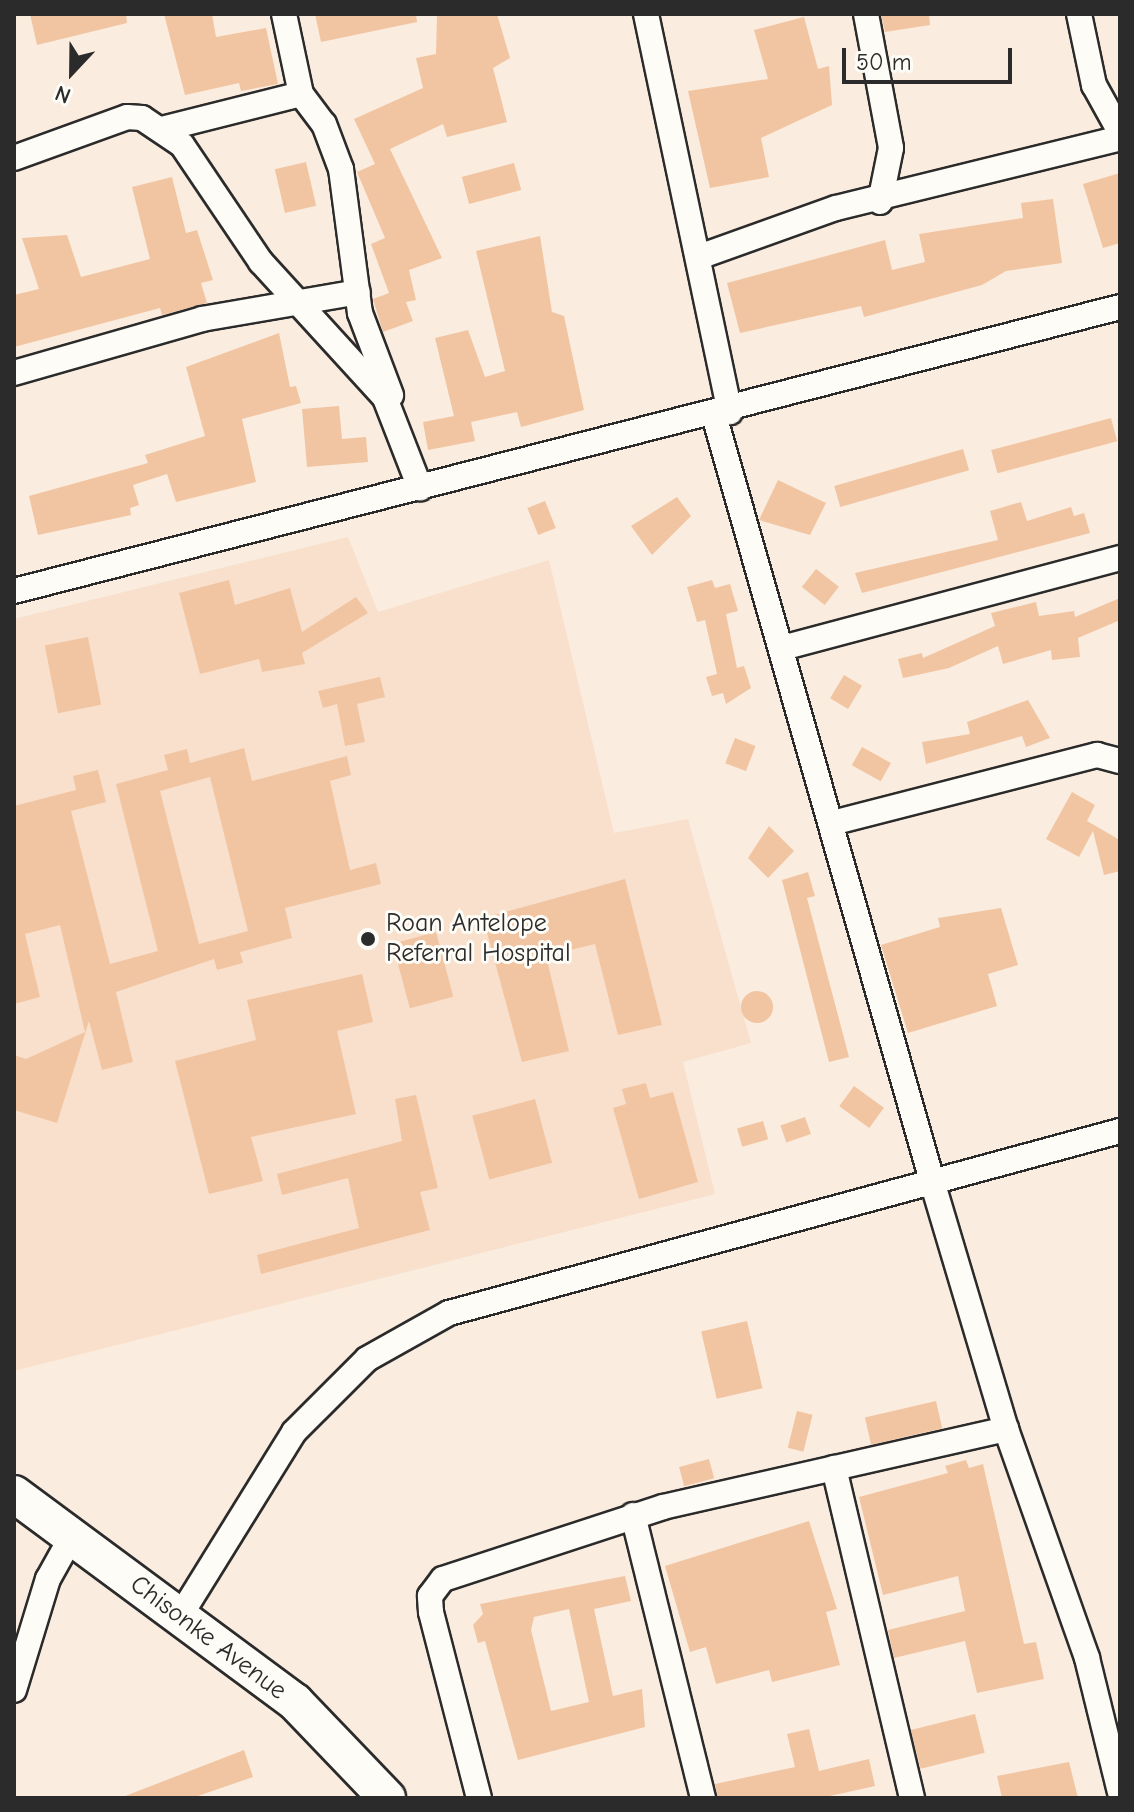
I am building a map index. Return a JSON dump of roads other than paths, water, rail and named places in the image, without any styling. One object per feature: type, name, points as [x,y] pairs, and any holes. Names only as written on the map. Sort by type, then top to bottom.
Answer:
[{"type":"street","points":[[284,14],[301,94],[324,124],[341,169],[358,292],[420,488]]},
{"type":"street","points":[[646,14],[699,257],[722,414],[782,648],[932,1181],[1006,1429],[1063,1579],[1120,1792]]},
{"type":"street","points":[[866,14],[891,148],[880,202]]},
{"type":"street","points":[[699,257],[836,208],[880,202],[1036,154],[1120,135],[1094,85],[1079,14]]},
{"type":"street","points":[[162,129],[301,94]]},
{"type":"street","points":[[14,158],[127,117],[162,129],[182,145],[292,298],[366,374],[401,424]]},
{"type":"street","points":[[14,373],[292,298],[358,292]]},
{"type":"street","points":[[14,591],[722,414],[1120,307]]},
{"type":"street","points":[[782,648],[1120,558]]},
{"type":"street","points":[[832,823],[1097,755],[1120,761]]},
{"type":"street","points":[[180,1616],[294,1432],[367,1359],[449,1313],[1120,1131]]},
{"type":"street","points":[[479,1798],[430,1596],[471,1564],[633,1515],[1006,1429]]},
{"type":"street","points":[[834,1468],[912,1798]]},
{"type":"street","name":"Chisonke Avenue","points":[[14,1494],[295,1702],[387,1798]]},
{"type":"street","points":[[633,1515],[703,1798]]},
{"type":"street","points":[[14,1690],[48,1579],[72,1536]]},
{"type":"place","name":"Roan Antelope Referral Hospital","points":[[368,939]]}]
